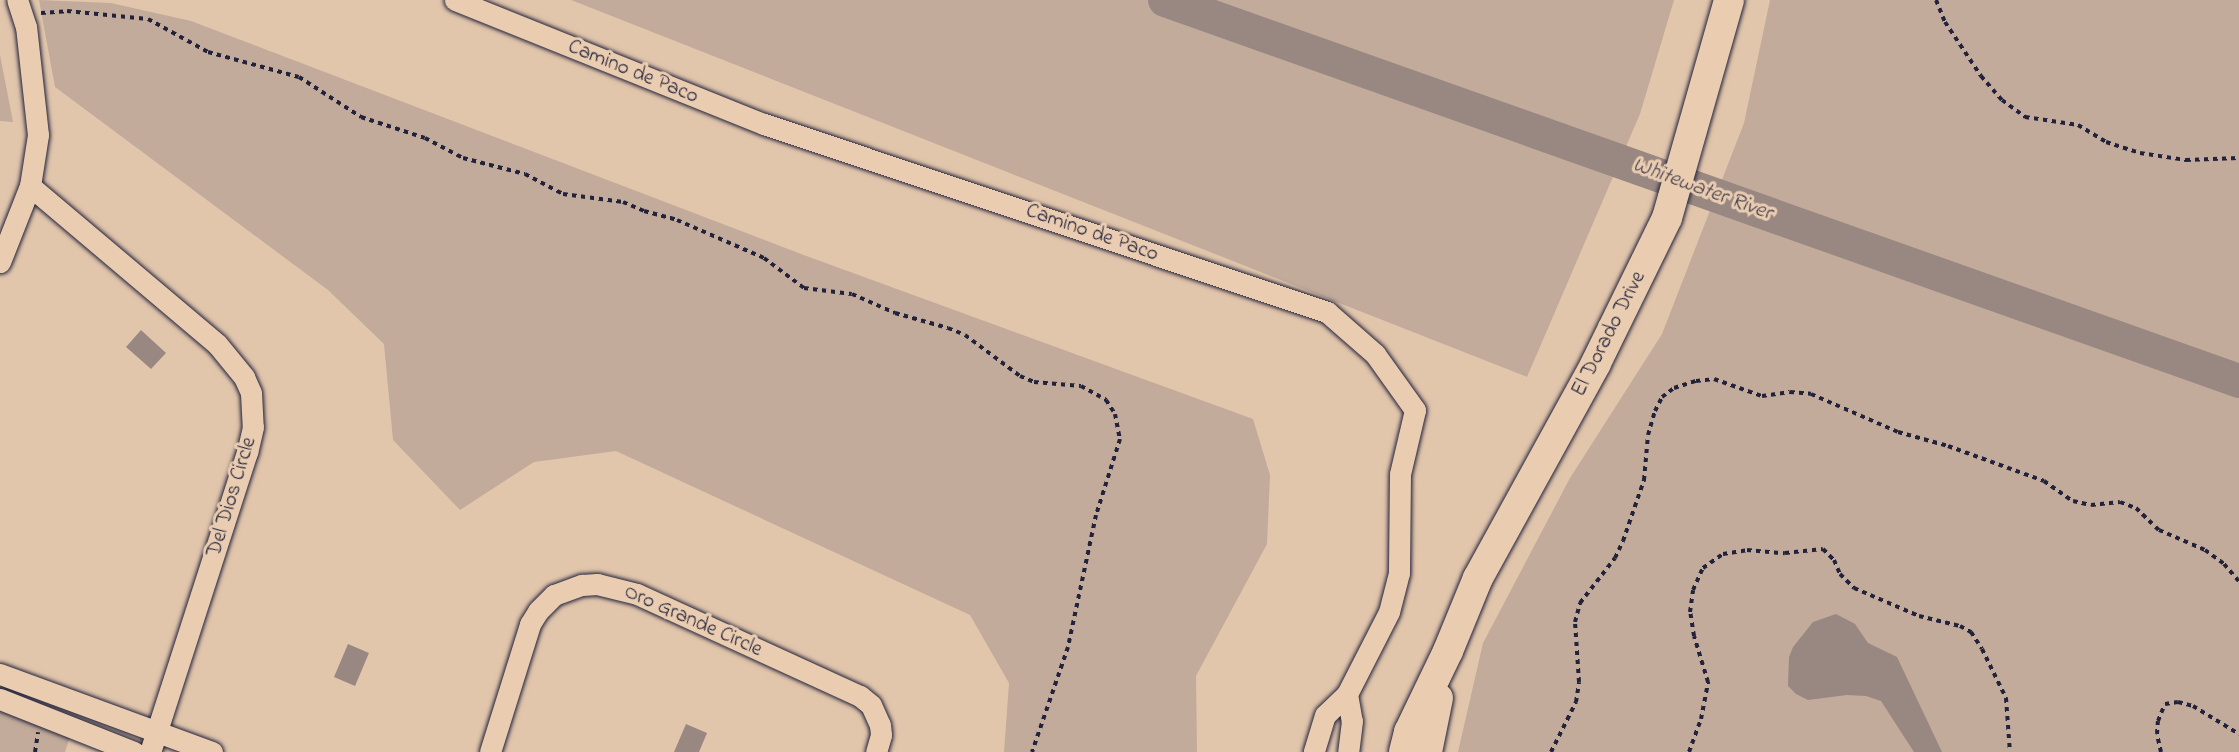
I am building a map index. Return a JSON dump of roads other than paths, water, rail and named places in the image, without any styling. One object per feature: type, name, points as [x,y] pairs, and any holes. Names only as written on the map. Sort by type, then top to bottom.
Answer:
[{"type":"main road","name":"El Dorado Drive","points":[[1404,752],[1409,732],[1448,651],[1478,578],[1596,363],[1667,218],[1729,0]]},
{"type":"main road","name":"El Dorado Drive","points":[[1427,752],[1448,651]]},
{"type":"street","points":[[0,262],[30,186],[39,135],[26,27],[17,0]]},
{"type":"street","name":"Camino de Paco","points":[[455,0],[764,124],[1327,312],[1375,354],[1415,410],[1400,474],[1399,573],[1389,612],[1347,694],[1325,715],[1314,752]]},
{"type":"street","name":"Del Dios Circle","points":[[30,186],[217,344],[244,377],[251,393],[254,427],[247,452],[150,752]]},
{"type":"street","name":"Oro Grande Circle","points":[[490,752],[530,624],[538,611],[554,595],[582,585],[597,584],[637,594],[860,696],[871,705],[880,725],[881,735],[876,752]]},
{"type":"street","points":[[0,674],[158,730],[212,752]]},
{"type":"street","points":[[1347,694],[1352,721],[1348,752]]},
{"type":"street","points":[[0,699],[134,752]]},
{"type":"waterway","name":"Whitewater River","points":[[1165,0],[2239,381]]}]
